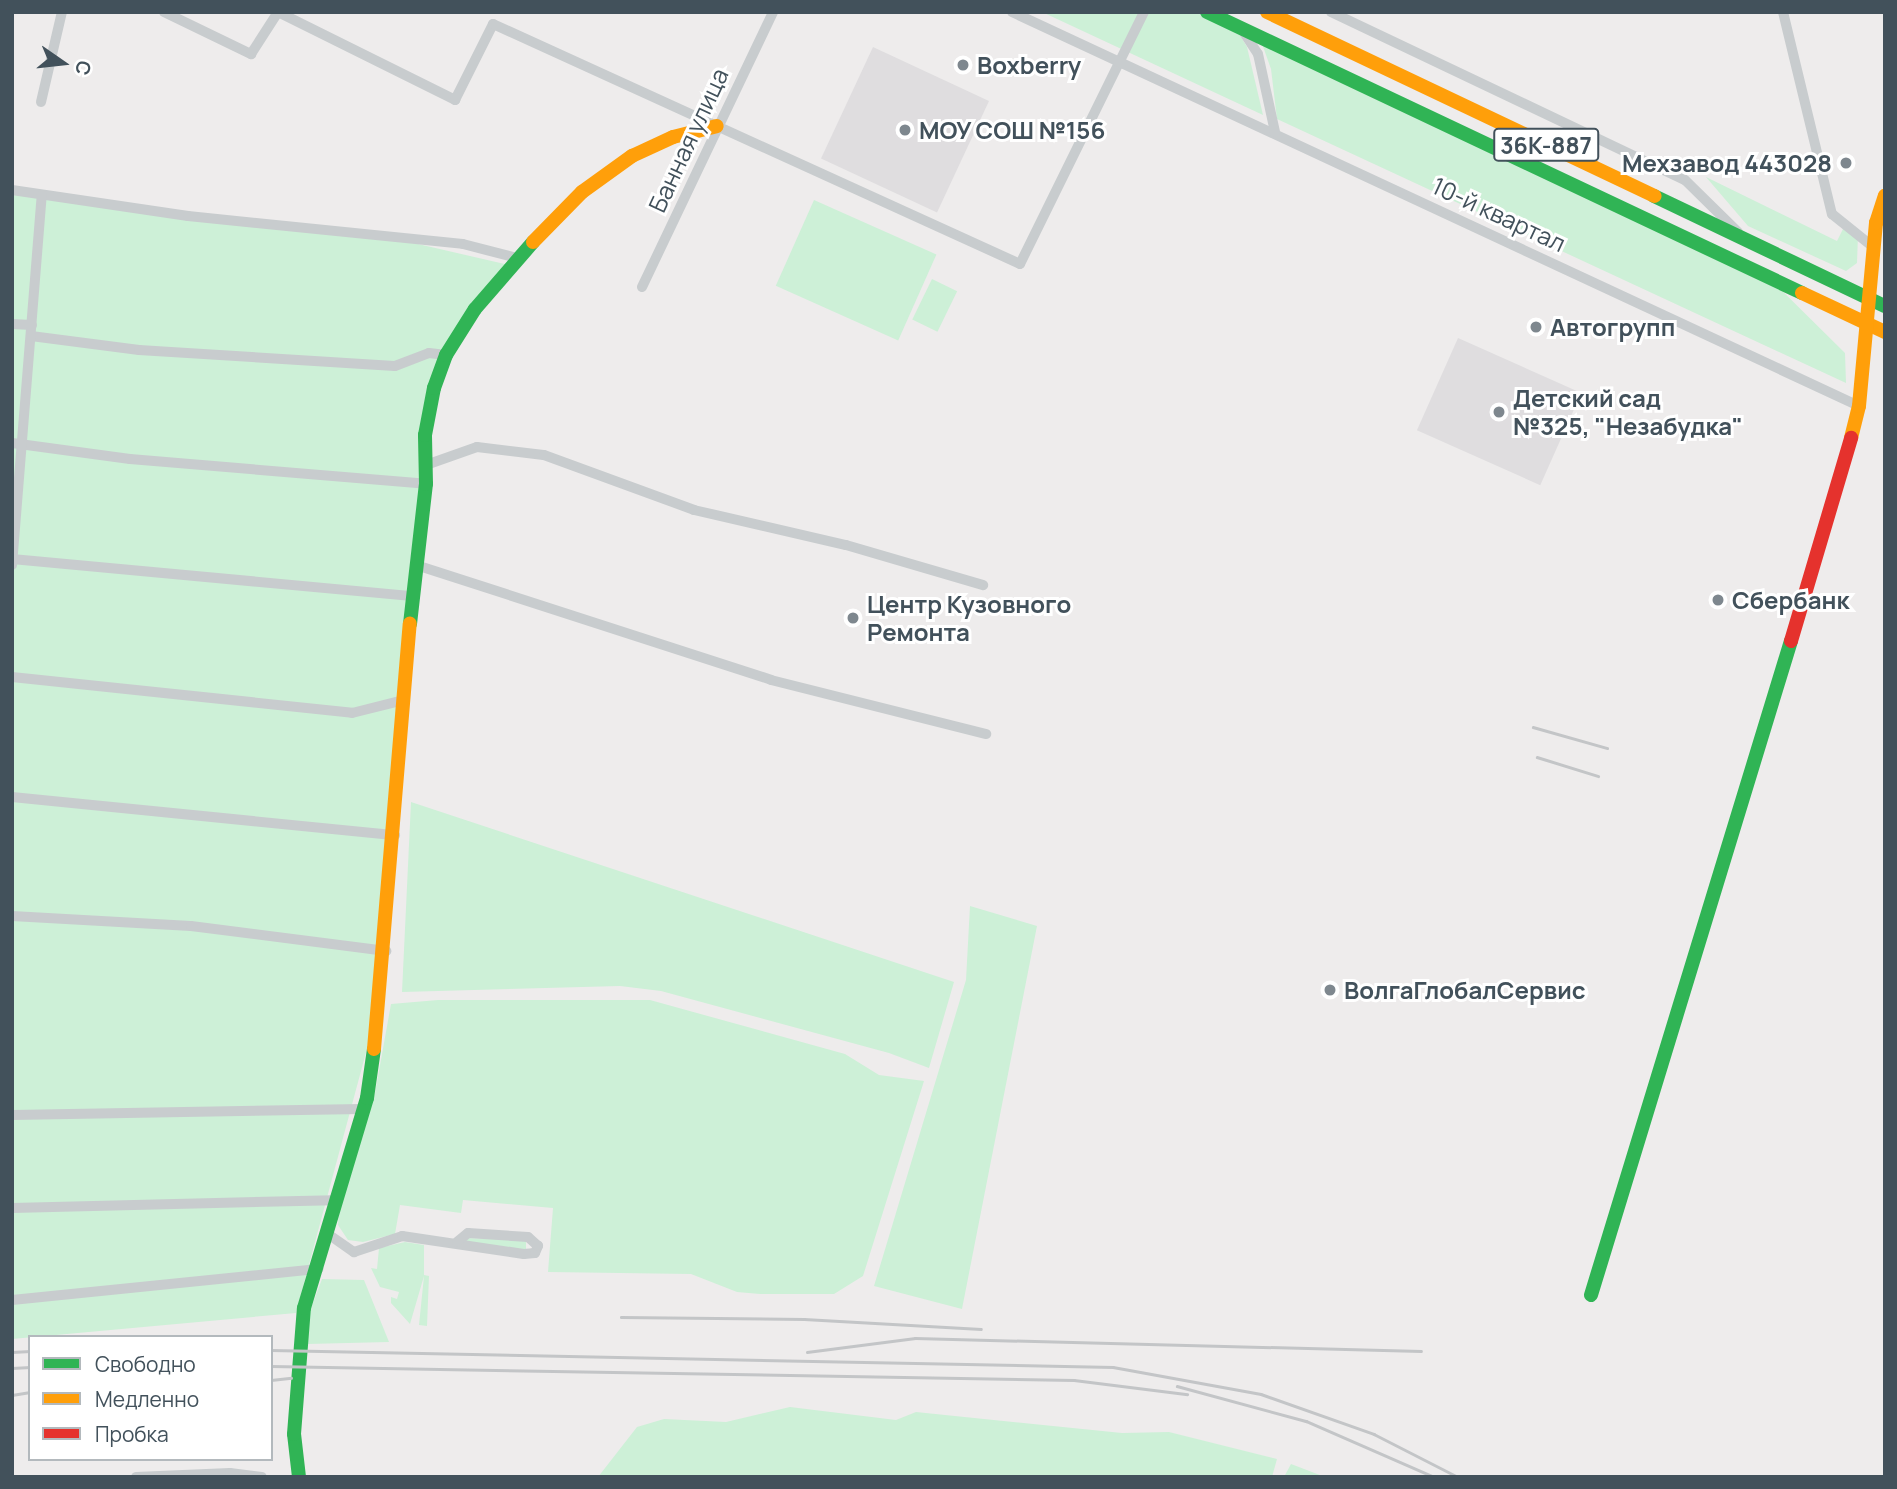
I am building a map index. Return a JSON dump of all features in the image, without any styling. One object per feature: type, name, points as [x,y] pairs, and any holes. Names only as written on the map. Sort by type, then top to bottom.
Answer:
[{"type":"street","points":[[41,102],[62,12]]},
{"type":"street","points":[[164,12],[251,54],[278,12],[456,100],[493,24],[1020,264],[1144,12]]},
{"type":"street","name":"Банная улица","points":[[642,287],[773,12]]},
{"type":"street","name":"10-й квартал","points":[[1012,12],[1859,405]]},
{"type":"street","name":"36К-887","points":[[1207,12],[1885,332]]},
{"type":"street","name":"36К-887","points":[[1267,12],[1885,306]]},
{"type":"street","points":[[1331,12],[1685,180],[1746,240]]},
{"type":"street","points":[[1783,12],[1832,214],[1873,247]]},
{"type":"street","points":[[1243,31],[1258,54],[1275,132]]},
{"type":"street","points":[[299,1477],[294,1434],[304,1308],[318,1269],[328,1234],[333,1200],[362,1109],[386,951],[412,596],[426,484],[425,435],[446,355],[475,309],[517,258],[582,192],[632,156],[673,136],[717,126]]},
{"type":"street","points":[[12,190],[188,216],[463,244],[517,258]]},
{"type":"street","points":[[12,566],[18,444],[42,195]]},
{"type":"street","points":[[1591,1295],[1813,582],[1859,405],[1873,247],[1885,195]]},
{"type":"street","points":[[12,324],[31,331],[139,349],[395,366],[429,353],[446,355]]},
{"type":"street","points":[[18,444],[130,459],[426,484]]},
{"type":"street","points":[[426,465],[477,447],[544,455],[694,510],[846,545],[984,585]]},
{"type":"street","points":[[13,559],[325,592],[412,596]]},
{"type":"street","points":[[416,565],[771,680],[986,734]]},
{"type":"street","points":[[12,677],[352,713],[404,700]]},
{"type":"street","points":[[12,797],[395,835]]},
{"type":"street","points":[[12,916],[191,926],[386,951]]},
{"type":"street","points":[[12,1115],[362,1109]]},
{"type":"street","points":[[12,1208],[333,1200]]},
{"type":"street","points":[[328,1234],[355,1252],[402,1236],[457,1242],[468,1233],[528,1237],[538,1245],[535,1253],[524,1254],[460,1248],[457,1242]]},
{"type":"street","points":[[12,1300],[318,1269]]},
{"type":"street","points":[[136,1477],[262,1477]]},
{"type":"shaded area","name":"МОУ СОШ №156","points":[[873,47],[989,101],[937,213],[821,158]]},
{"type":"shaded area","name":"Детский сад №325, \"Незабудка\"","points":[[1458,338],[1581,393],[1540,485],[1417,430]]},
{"type":"green space","points":[[1042,12],[1205,12],[1235,27],[1247,47],[1263,115]]},
{"type":"green space","points":[[1260,38],[1766,275],[1845,353],[1846,383],[1277,119],[1271,69]]},
{"type":"green space","points":[[1706,177],[1837,241],[1845,225],[1858,235],[1857,263],[1846,271],[1748,226]]},
{"type":"green space","points":[[12,194],[392,238],[509,265],[440,354],[410,563],[380,948],[368,1045],[296,1313],[56,1335],[28,1335],[28,1338],[12,1339]]},
{"type":"green space","points":[[814,200],[936,255],[898,340],[776,286]]},
{"type":"green space","points":[[932,279],[957,291],[937,332],[912,319]]},
{"type":"green space","points":[[411,802],[954,982],[929,1068],[889,1053],[661,991],[620,986],[402,992]]},
{"type":"green space","points":[[970,906],[1037,926],[962,1309],[874,1286],[966,980]]},
{"type":"green space","points":[[438,1000],[650,1000],[845,1054],[879,1075],[924,1081],[863,1276],[834,1294],[760,1294],[737,1292],[691,1274],[548,1272],[553,1208],[463,1200],[461,1213],[400,1205],[395,1234],[363,1242],[348,1240],[338,1225],[339,1207],[375,1093],[391,1004]]},
{"type":"green space","points":[[465,1238],[526,1240],[526,1251],[467,1246]]},
{"type":"green space","points":[[405,1242],[424,1245],[424,1275],[429,1276],[427,1326],[419,1325],[424,1276],[410,1324],[391,1303],[391,1297],[397,1299],[399,1292],[380,1287],[371,1268],[377,1269],[379,1248]]},
{"type":"green space","points":[[322,1279],[364,1280],[389,1342],[307,1344],[308,1316]]},
{"type":"green space","points":[[790,1407],[896,1420],[916,1412],[1122,1433],[1169,1432],[1277,1459],[1272,1477],[598,1477],[637,1427],[664,1419],[726,1422]]},
{"type":"green space","points":[[1291,1464],[1325,1477],[1284,1477]]},
{"type":"railway","points":[[1533,727],[1607,748]]},
{"type":"railway","points":[[1537,757],[1598,776]]},
{"type":"railway","points":[[621,1317],[804,1319],[981,1329]]},
{"type":"railway","points":[[807,1352],[915,1338],[1421,1351]]},
{"type":"railway","points":[[273,1350],[1113,1367],[1261,1394],[1374,1434],[1458,1477]]},
{"type":"railway","points":[[12,1352],[28,1351]]},
{"type":"railway","points":[[273,1366],[1074,1380],[1187,1394]]},
{"type":"railway","points":[[12,1368],[28,1367]]},
{"type":"railway","points":[[273,1380],[291,1378]]},
{"type":"railway","points":[[1177,1386],[1306,1421],[1434,1477]]},
{"type":"railway","points":[[12,1395],[28,1392]]},
{"type":"traffic: fast","points":[[1207,12],[1802,293]]},
{"type":"traffic: fast","points":[[1654,196],[1885,306]]},
{"type":"traffic: fast","points":[[410,624],[426,484],[425,435],[434,388],[446,355],[475,309],[533,242]]},
{"type":"traffic: fast","points":[[1591,1295],[1791,641]]},
{"type":"traffic: fast","points":[[299,1477],[294,1434],[304,1308],[367,1098],[374,1049]]},
{"type":"traffic: slow","points":[[1267,12],[1654,196]]},
{"type":"traffic: slow","points":[[533,242],[582,192],[632,156],[673,137],[717,126]]},
{"type":"traffic: slow","points":[[1851,438],[1859,406],[1876,223],[1885,195]]},
{"type":"traffic: slow","points":[[1802,293],[1885,332]]},
{"type":"traffic: slow","points":[[374,1049],[410,624]]},
{"type":"traffic: jam","points":[[1791,641],[1851,438]]},
{"type":"place","name":"Boxberry","points":[[963,65]]},
{"type":"place","name":"МОУ СОШ №156","points":[[905,130]]},
{"type":"place","name":"Мехзавод 443028","points":[[1846,163]]},
{"type":"place","name":"Автогрупп","points":[[1536,327]]},
{"type":"place","name":"Детский сад №325, \"Незабудка\"","points":[[1499,412]]},
{"type":"place","name":"Сбербанк","points":[[1718,600]]},
{"type":"place","name":"Центр Кузовного Ремонта","points":[[853,618]]},
{"type":"place","name":"ВолгаГлобалСервис","points":[[1330,990]]}]
